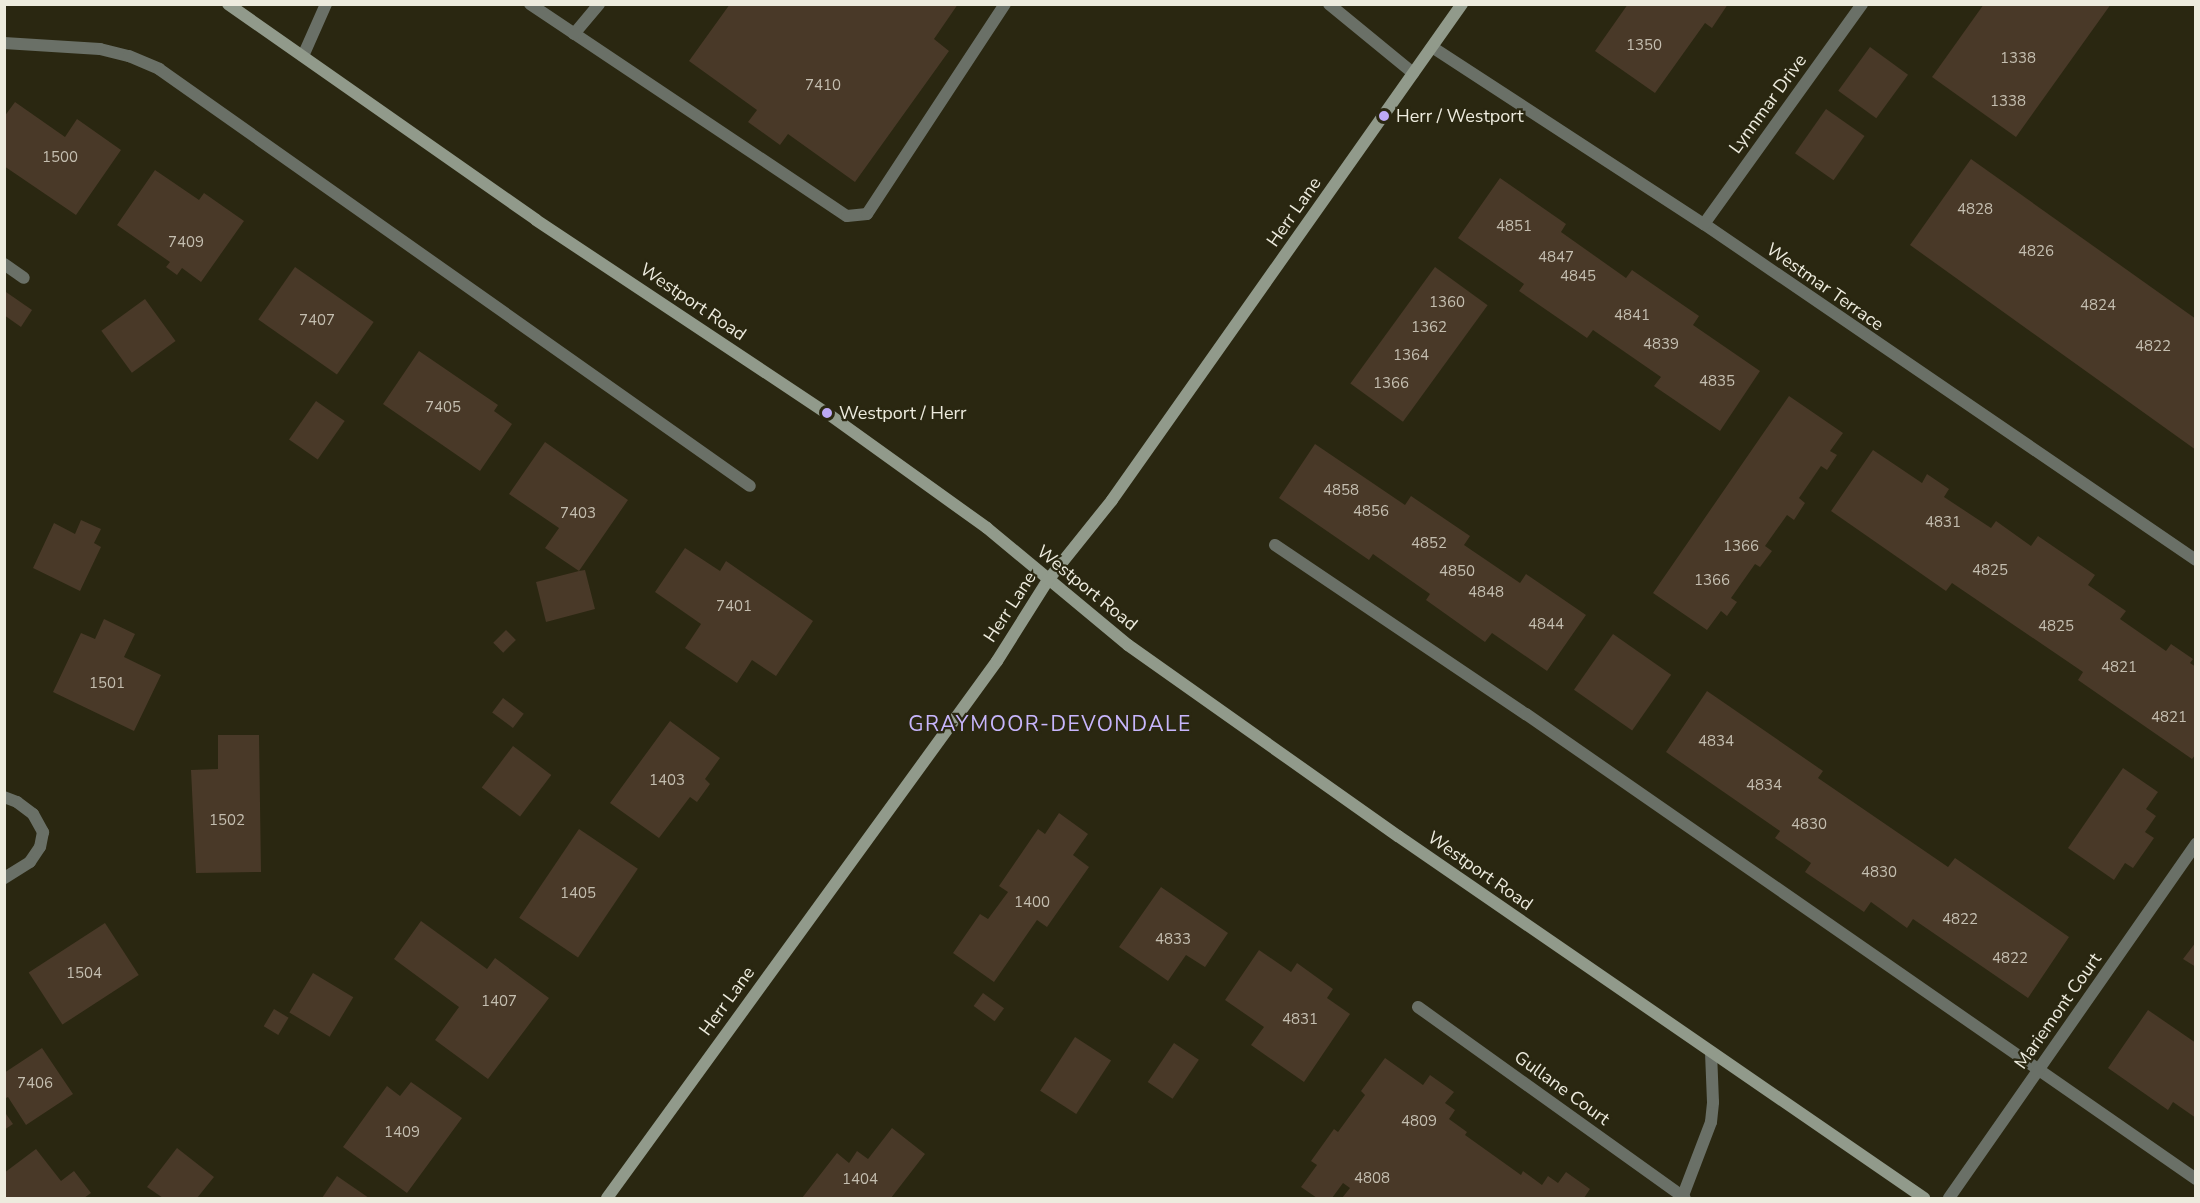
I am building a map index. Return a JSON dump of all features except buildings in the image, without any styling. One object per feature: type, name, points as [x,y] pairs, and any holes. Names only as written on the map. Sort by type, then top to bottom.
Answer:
[{"type":"main road","name":"Westport Road","points":[[228,4],[536,220],[827,413],[987,528],[1138,652],[1398,837],[1924,1198]]},
{"type":"main road","name":"Herr Lane","points":[[607,1198],[997,661],[1048,580],[1112,500],[1462,4]]},
{"type":"street","points":[[303,56],[326,4]]},
{"type":"street","points":[[530,4],[847,216],[867,214],[1005,4]]},
{"type":"street","points":[[574,34],[599,4]]},
{"type":"street","points":[[1329,4],[1413,73]]},
{"type":"street","name":"Lynnmar Drive","points":[[1704,224],[1862,4]]},
{"type":"street","points":[[4,44],[100,49],[129,56],[159,69],[750,486]]},
{"type":"street","name":"Westmar Terrace","points":[[1432,47],[1704,224],[2196,560]]},
{"type":"street","points":[[4,264],[24,278]]},
{"type":"street","points":[[1275,544],[1526,714],[2196,1179]]},
{"type":"street","points":[[4,797],[17,802],[33,814],[43,832],[40,848],[30,862],[4,878]]},
{"type":"street","name":"Mariemont Court","points":[[1949,1198],[2196,844]]},
{"type":"street","name":"Gullane Court","points":[[1418,1007],[1683,1198]]},
{"type":"street","points":[[1683,1198],[1711,1122],[1713,1102],[1711,1053]]},
{"type":"place","name":"Herr / Westport","points":[[1384,116]]},
{"type":"place","name":"Westport / Herr","points":[[827,413]]},
{"type":"district","name":"GRAYMOOR-DEVONDALE","points":[[1050,724]]}]
